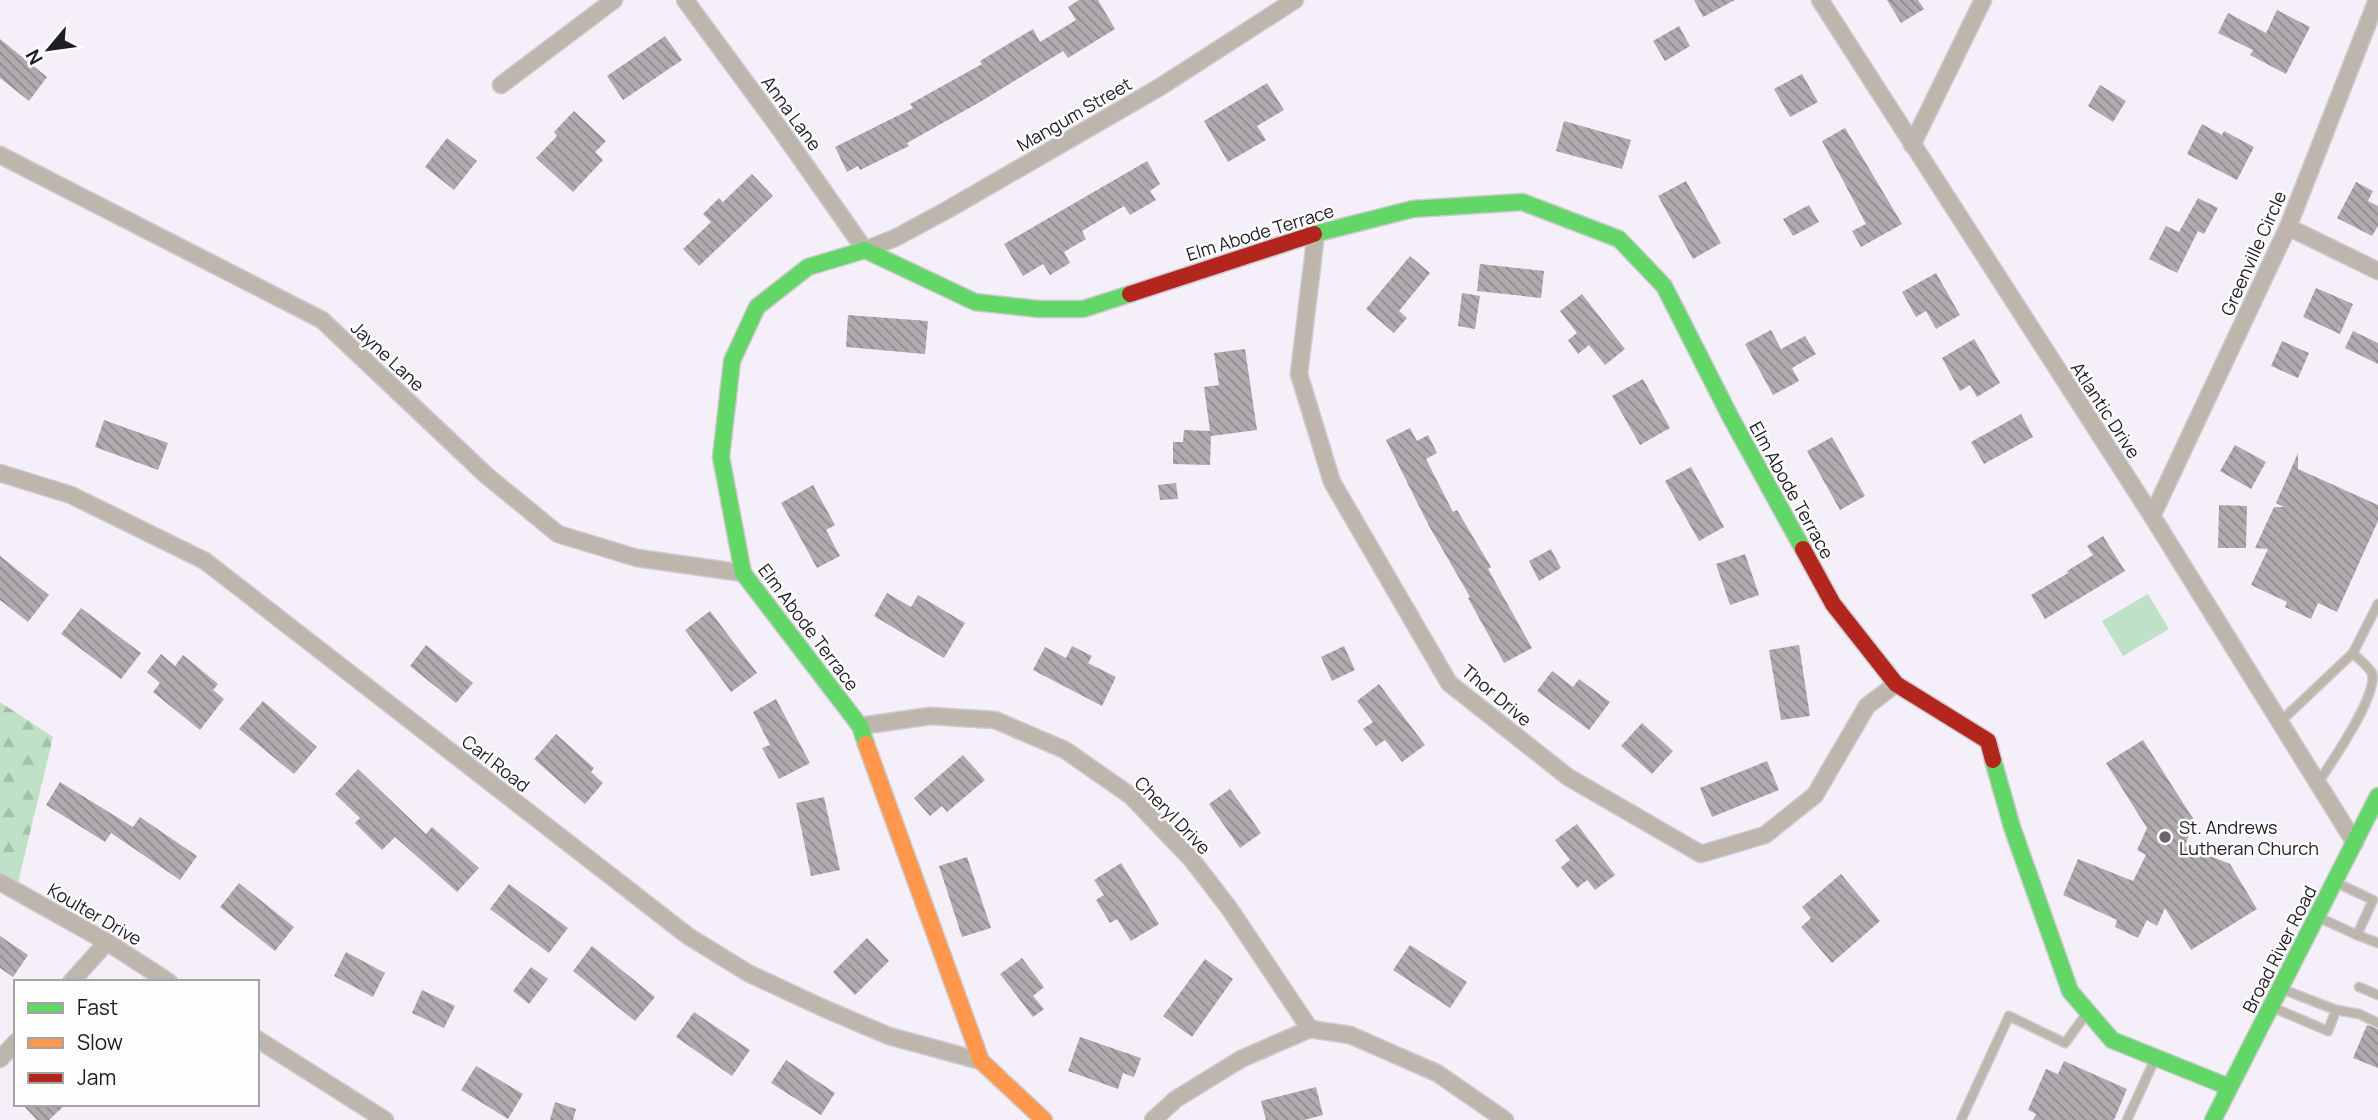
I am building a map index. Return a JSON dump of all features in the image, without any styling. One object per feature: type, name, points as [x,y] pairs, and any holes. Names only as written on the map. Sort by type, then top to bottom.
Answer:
[{"type":"street","points":[[501,85],[614,0]]},
{"type":"street","name":"Anna Lane","points":[[685,0],[865,250]]},
{"type":"street","name":"Mangum Street","points":[[865,250],[895,238],[947,210],[1160,87],[1295,0]]},
{"type":"street","name":"Atlantic Drive","points":[[1820,0],[2152,516],[2355,843]]},
{"type":"street","points":[[1912,145],[1983,0]]},
{"type":"street","name":"Greenville Circle","points":[[2152,516],[2288,227],[2377,0]]},
{"type":"street","name":"Jayne Lane","points":[[0,155],[322,320],[486,475],[558,534],[637,558],[743,573]]},
{"type":"street","name":"Elm Abode Terrace","points":[[1045,1120],[981,1060],[860,726],[743,573],[721,457],[732,361],[757,307],[808,267],[865,250],[975,302],[1039,309],[1083,309],[1316,233],[1413,209],[1522,202],[1619,239],[1664,286],[1731,418],[1833,604],[1896,684],[1988,741],[2012,827],[2070,991],[2112,1040],[2229,1087]]},
{"type":"street","points":[[2288,227],[2378,271]]},
{"type":"street","name":"Thor Drive","points":[[1316,233],[1299,374],[1332,482],[1449,683],[1568,777],[1701,854],[1765,835],[1815,795],[1867,706],[1896,684]]},
{"type":"street","name":"Carl Road","points":[[0,474],[71,495],[205,561],[688,936],[748,973],[889,1036],[981,1060]]},
{"type":"street","name":"Cheryl Drive","points":[[860,726],[930,716],[995,720],[1065,750],[1131,796],[1192,860],[1229,908],[1310,1029]]},
{"type":"street","name":"Broad River Road","points":[[2213,1120],[2378,796]]},
{"type":"street","name":"Koulter Drive","points":[[0,882],[107,942],[166,980]]},
{"type":"street","points":[[73,980],[107,942]]},
{"type":"street","points":[[1153,1120],[1176,1098],[1241,1059],[1310,1029],[1350,1035],[1437,1073],[1505,1120]]},
{"type":"street","points":[[259,1040],[385,1120]]},
{"type":"street","points":[[0,1059],[14,1044]]},
{"type":"lane","points":[[2280,722],[2353,653],[2376,618],[2378,604]]},
{"type":"lane","points":[[2318,783],[2364,716],[2374,684],[2373,674],[2353,653]]},
{"type":"lane","points":[[2335,882],[2373,900],[2357,935]]},
{"type":"lane","points":[[2317,917],[2378,943]]},
{"type":"lane","points":[[2359,987],[2378,995]]},
{"type":"lane","points":[[2280,988],[2378,1023]]},
{"type":"lane","points":[[2271,1006],[2328,1031],[2336,1010]]},
{"type":"lane","points":[[1961,1120],[2009,1016],[2065,1043],[2088,1012]]},
{"type":"lane","points":[[2127,1120],[2156,1058]]},
{"type":"green space","points":[[2148,594],[2169,629],[2123,656],[2102,621]]},
{"type":"green space","points":[[0,702],[53,737],[16,891],[0,882]]},
{"type":"building","points":[[1079,0],[1098,0],[1115,29],[1068,58],[1063,51],[907,143],[909,146],[860,170],[858,166],[847,172],[835,147],[913,108],[910,104],[982,64],[980,61],[1033,29],[1040,42],[1076,20],[1068,7]]},
{"type":"building","points":[[1694,0],[1735,0],[1703,17]]},
{"type":"building","points":[[1887,0],[1918,0],[1924,9],[1901,23]]},
{"type":"building","points":[[2277,10],[2310,27],[2286,74],[2250,55],[2253,50],[2218,33],[2228,13],[2266,33]]},
{"type":"building","points":[[1679,26],[1690,46],[1665,61],[1653,41]]},
{"type":"building","points":[[665,36],[682,60],[623,100],[607,76]]},
{"type":"building","points":[[0,39],[47,77],[29,101],[0,78]]},
{"type":"building","points":[[1802,74],[1818,102],[1790,117],[1774,89]]},
{"type":"building","points":[[1267,83],[1284,110],[1257,126],[1266,140],[1228,162],[1204,121]]},
{"type":"building","points":[[2100,85],[2126,101],[2113,122],[2088,106]]},
{"type":"building","points":[[574,111],[606,141],[595,152],[603,160],[573,192],[536,158],[557,136],[554,132]]},
{"type":"building","points":[[1564,121],[1631,140],[1622,169],[1556,151]]},
{"type":"building","points":[[2202,124],[2222,135],[2224,131],[2254,147],[2237,180],[2187,154]]},
{"type":"building","points":[[1845,128],[1902,224],[1861,247],[1852,231],[1866,224],[1822,141]]},
{"type":"building","points":[[447,138],[477,161],[454,190],[425,167]]},
{"type":"building","points":[[1147,161],[1160,184],[1150,191],[1156,200],[1130,215],[1124,206],[1082,231],[1086,239],[1064,252],[1070,263],[1050,275],[1043,264],[1023,276],[1004,244]]},
{"type":"building","points":[[752,174],[773,196],[699,266],[683,249],[711,222],[703,214],[719,198],[723,202]]},
{"type":"building","points":[[1686,181],[1721,243],[1693,259],[1658,196]]},
{"type":"building","points":[[2356,182],[2373,191],[2368,201],[2378,206],[2378,226],[2372,236],[2337,218]]},
{"type":"building","points":[[2198,198],[2218,208],[2204,234],[2198,231],[2177,273],[2149,259],[2166,226],[2179,232]]},
{"type":"building","points":[[1809,205],[1819,222],[1793,236],[1783,219]]},
{"type":"building","points":[[1410,256],[1430,273],[1399,311],[1407,318],[1394,333],[1366,309]]},
{"type":"building","points":[[1480,264],[1544,271],[1541,298],[1477,291]]},
{"type":"building","points":[[1936,273],[1960,315],[1936,329],[1926,311],[1916,317],[1902,292]]},
{"type":"building","points":[[2316,288],[2353,304],[2340,334],[2303,317]]},
{"type":"building","points":[[1462,293],[1480,296],[1475,329],[1458,326]]},
{"type":"building","points":[[1582,294],[1625,349],[1605,365],[1589,345],[1578,354],[1568,340],[1577,333],[1560,311]]},
{"type":"building","points":[[848,315],[928,321],[925,354],[846,347]]},
{"type":"building","points":[[1771,330],[1781,349],[1805,336],[1816,354],[1792,368],[1799,381],[1773,395],[1745,344]]},
{"type":"building","points":[[2353,331],[2378,343],[2378,364],[2345,348]]},
{"type":"building","points":[[1974,339],[2000,383],[1977,397],[1970,385],[1960,391],[1942,358]]},
{"type":"building","points":[[2282,341],[2309,353],[2298,378],[2271,366]]},
{"type":"building","points":[[1245,349],[1257,430],[1211,436],[1210,465],[1173,464],[1173,442],[1183,442],[1184,430],[1210,431],[1204,387],[1219,385],[1214,353]]},
{"type":"building","points":[[1643,379],[1670,428],[1640,445],[1612,396]]},
{"type":"building","points":[[2021,414],[2033,437],[1984,464],[1971,442]]},
{"type":"building","points":[[104,420],[168,443],[158,470],[95,447]]},
{"type":"building","points":[[1410,428],[1417,441],[1428,435],[1437,453],[1426,459],[1453,512],[1457,510],[1491,567],[1488,569],[1532,648],[1504,663],[1429,526],[1386,440]]},
{"type":"building","points":[[1832,437],[1865,496],[1840,510],[1807,451]]},
{"type":"building","points":[[2235,445],[2266,462],[2251,489],[2220,471]]},
{"type":"building","points":[[2298,453],[2298,469],[2378,505],[2378,521],[2337,612],[2318,603],[2311,619],[2285,607],[2287,602],[2251,585],[2268,549],[2255,548],[2274,507],[2284,507],[2276,503]]},
{"type":"building","points":[[1691,467],[1724,527],[1699,541],[1665,481]]},
{"type":"building","points":[[1176,483],[1178,499],[1160,500],[1158,485]]},
{"type":"building","points":[[813,485],[835,525],[826,530],[840,556],[817,568],[781,503]]},
{"type":"building","points":[[2219,505],[2247,506],[2246,548],[2218,548]]},
{"type":"building","points":[[2103,536],[2125,571],[2045,619],[2031,595],[2093,555],[2087,546]]},
{"type":"building","points":[[1551,549],[1561,568],[1539,581],[1529,561]]},
{"type":"building","points":[[1745,554],[1759,595],[1730,605],[1716,564]]},
{"type":"building","points":[[0,556],[49,595],[28,622],[0,600]]},
{"type":"building","points":[[887,593],[911,607],[918,595],[965,623],[944,658],[874,616]]},
{"type":"building","points":[[81,608],[141,653],[121,679],[61,634]]},
{"type":"building","points":[[710,611],[757,673],[731,692],[685,630]]},
{"type":"building","points":[[426,645],[473,683],[456,703],[410,666]]},
{"type":"building","points":[[1799,645],[1810,716],[1781,720],[1769,650]]},
{"type":"building","points":[[1072,646],[1092,656],[1088,663],[1116,677],[1102,706],[1033,670],[1045,647],[1066,658]]},
{"type":"building","points":[[1344,646],[1355,670],[1332,681],[1321,657]]},
{"type":"building","points":[[161,654],[175,666],[183,655],[218,684],[213,690],[224,699],[200,730],[153,692],[160,683],[147,672]]},
{"type":"building","points":[[1552,671],[1573,687],[1579,679],[1610,702],[1589,730],[1537,691]]},
{"type":"building","points":[[1379,684],[1425,745],[1402,762],[1385,740],[1376,746],[1363,729],[1373,722],[1357,701]]},
{"type":"building","points":[[776,699],[810,763],[779,779],[762,748],[770,745],[753,712]]},
{"type":"building","points":[[263,701],[317,747],[294,774],[239,729]]},
{"type":"building","points":[[1642,723],[1673,751],[1652,774],[1621,746]]},
{"type":"building","points":[[556,734],[594,768],[591,772],[603,783],[585,804],[534,759]]},
{"type":"building","name":"St. Andrews Lutheran Church","points":[[2143,740],[2194,820],[2185,846],[2230,864],[2257,909],[2191,950],[2165,908],[2157,926],[2147,920],[2138,938],[2115,927],[2117,920],[2063,895],[2078,859],[2133,881],[2146,855],[2137,850],[2147,828],[2106,763]]},
{"type":"building","points":[[963,755],[985,780],[947,812],[942,806],[930,816],[914,798]]},
{"type":"building","points":[[1767,761],[1779,790],[1712,817],[1700,788]]},
{"type":"building","points":[[358,769],[426,834],[432,827],[479,868],[457,892],[395,837],[382,850],[355,823],[360,818],[335,794]]},
{"type":"building","points":[[60,782],[133,827],[140,817],[197,856],[180,880],[111,833],[105,842],[46,805]]},
{"type":"building","points":[[1230,789],[1261,833],[1240,848],[1209,804]]},
{"type":"building","points":[[824,797],[840,870],[811,876],[796,803]]},
{"type":"building","points":[[1577,824],[1615,875],[1595,890],[1587,880],[1577,888],[1561,867],[1570,860],[1555,840]]},
{"type":"building","points":[[967,857],[991,928],[962,937],[939,866]]},
{"type":"building","points":[[1121,863],[1159,924],[1131,941],[1117,919],[1110,923],[1096,900],[1104,895],[1094,880]]},
{"type":"building","points":[[1841,874],[1880,921],[1832,963],[1801,927],[1811,918],[1802,907]]},
{"type":"building","points":[[239,883],[294,927],[275,951],[220,907]]},
{"type":"building","points":[[509,884],[568,928],[549,953],[490,909]]},
{"type":"building","points":[[0,936],[28,955],[13,977],[0,968]]},
{"type":"building","points":[[867,938],[889,961],[855,995],[833,972]]},
{"type":"building","points":[[1410,945],[1467,982],[1450,1008],[1393,970]]},
{"type":"building","points":[[592,946],[655,997],[635,1021],[573,971]]},
{"type":"building","points":[[346,952],[385,973],[373,997],[334,976]]},
{"type":"building","points":[[1022,958],[1044,987],[1033,996],[1044,1009],[1033,1017],[1000,974]]},
{"type":"building","points":[[1205,959],[1233,979],[1192,1037],[1163,1016]]},
{"type":"building","points":[[531,967],[548,979],[529,1004],[513,991]]},
{"type":"building","points":[[422,990],[455,1006],[444,1028],[412,1013]]},
{"type":"building","points":[[694,1012],[750,1050],[732,1076],[676,1037]]},
{"type":"building","points":[[2367,1025],[2378,1029],[2378,1068],[2353,1058]]},
{"type":"building","points":[[1080,1037],[1141,1058],[1134,1077],[1123,1073],[1118,1089],[1068,1071]]},
{"type":"building","points":[[786,1060],[835,1093],[821,1115],[771,1083]]},
{"type":"building","points":[[2064,1061],[2127,1089],[2114,1120],[2033,1120],[2036,1114],[2028,1110],[2046,1069],[2058,1074]]},
{"type":"building","points":[[476,1066],[523,1094],[508,1119],[461,1090]]},
{"type":"building","points":[[1316,1087],[1323,1115],[1304,1120],[1266,1120],[1261,1101]]},
{"type":"building","points":[[555,1102],[576,1109],[573,1120],[550,1120]]},
{"type":"building","points":[[24,1106],[64,1106],[49,1120],[37,1120]]},
{"type":"traffic: fast","points":[[1314,234],[1413,209],[1522,202],[1619,239],[1664,286],[1731,418],[1803,549]]},
{"type":"traffic: fast","points":[[866,744],[860,726],[743,573],[721,457],[732,361],[757,307],[808,267],[865,250],[975,302],[1039,309],[1083,309],[1130,294]]},
{"type":"traffic: fast","points":[[1993,760],[2012,827],[2070,991],[2112,1040],[2229,1087]]},
{"type":"traffic: fast","points":[[2213,1120],[2378,796]]},
{"type":"traffic: slow","points":[[866,744],[981,1061],[1044,1120]]},
{"type":"traffic: jam","points":[[1130,294],[1314,234]]},
{"type":"traffic: jam","points":[[1803,549],[1833,604],[1896,684],[1988,741],[1993,760]]},
{"type":"place","name":"St. Andrews Lutheran Church","points":[[2165,837]]}]
